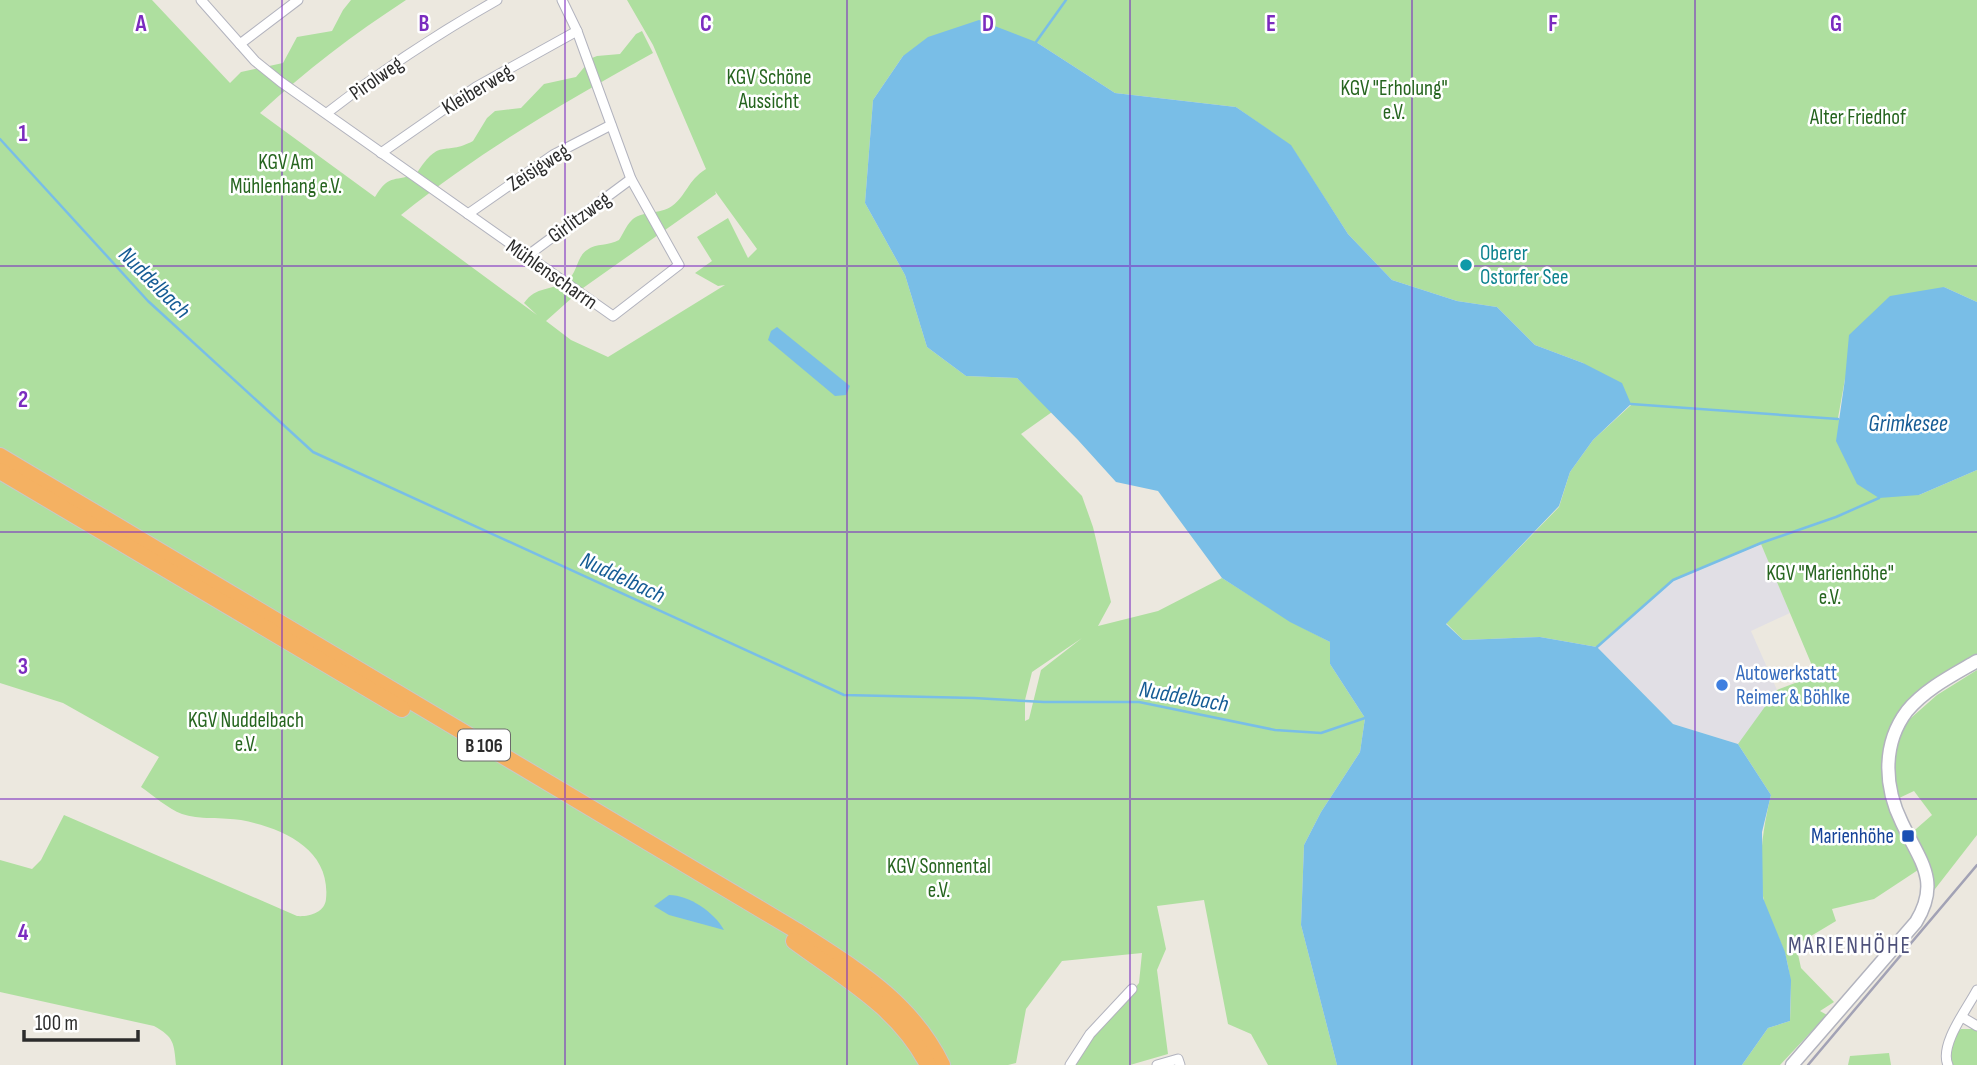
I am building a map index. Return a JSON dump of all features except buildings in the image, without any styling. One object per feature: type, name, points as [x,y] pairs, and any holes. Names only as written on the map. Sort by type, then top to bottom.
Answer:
[{"type":"highway","name":"B 106","points":[[0,456],[807,938],[869,978],[891,996],[917,1025],[942,1065]]},
{"type":"highway","name":"B 106","points":[[0,471],[790,939],[884,1007],[904,1029],[928,1065]]},
{"type":"street","name":"Mühlenscharrn","points":[[201,0],[255,61],[613,316],[679,265],[631,179],[577,31],[562,0]]},
{"type":"street","points":[[240,44],[298,0]]},
{"type":"street","name":"Pirolweg","points":[[327,113],[378,74],[497,0]]},
{"type":"street","name":"Kleiberweg","points":[[381,152],[476,87],[577,31]]},
{"type":"street","name":"Zeisigweg","points":[[468,214],[553,155],[611,125]]},
{"type":"street","name":"Girlitzweg","points":[[527,256],[631,179]]},
{"type":"street","points":[[1792,1065],[1916,922],[1922,911],[1928,892],[1927,872],[1900,820],[1892,798],[1887,773],[1888,752],[1895,732],[1908,710],[1934,687],[1977,661]]},
{"type":"street","points":[[1074,1062],[1090,1034],[1132,989]]},
{"type":"street","points":[[1948,1065],[1945,1060],[1947,1044],[1977,990]]},
{"type":"street","points":[[1962,1017],[1977,1026]]},
{"type":"street","points":[[1157,1065],[1178,1059],[1180,1065]]},
{"type":"shaded area","points":[[1761,543],[1790,613],[1751,631],[1777,690],[1768,703],[1772,707],[1738,744],[1673,724],[1597,647],[1673,580]]},
{"type":"green space","points":[[0,0],[152,0],[230,83],[241,72],[283,63],[297,37],[332,31],[351,0],[406,0],[330,54],[260,113],[375,197],[389,181],[417,173],[437,151],[473,141],[487,118],[495,111],[521,108],[544,84],[576,77],[592,58],[597,56],[620,54],[636,34],[642,31],[653,53],[524,128],[462,169],[401,215],[537,315],[524,303],[529,297],[566,281],[573,274],[583,253],[594,246],[619,240],[635,218],[672,206],[706,169],[653,45],[627,0],[1977,0],[1977,302],[1944,287],[1845,379],[1838,418],[1919,495],[1977,470],[1977,661],[1908,710],[1903,725],[1937,695],[1977,670],[1977,835],[1928,898],[1923,863],[1918,870],[1874,899],[1832,909],[1836,921],[1796,945],[1801,968],[1834,1002],[1820,1011],[1827,1015],[1780,1065],[1742,1065],[1768,1028],[1790,1021],[1791,994],[1787,960],[1764,903],[1762,845],[1771,795],[1738,744],[1777,690],[1816,675],[1761,544],[1673,580],[1597,647],[1540,637],[1463,640],[1446,623],[1559,507],[1570,472],[1593,440],[1631,405],[1583,363],[1535,345],[1497,307],[1457,301],[1392,280],[1348,234],[1291,146],[1236,107],[1115,93],[1036,42],[903,56],[873,100],[865,203],[905,275],[927,347],[966,376],[1017,378],[1052,412],[1021,434],[1082,496],[1093,527],[1111,602],[1098,626],[1158,611],[1222,578],[1290,621],[1330,642],[1330,664],[1365,718],[1360,752],[1321,812],[1304,845],[1301,925],[1337,1065],[1268,1065],[1251,1034],[1228,1024],[1204,900],[1157,906],[1166,949],[1157,970],[1168,1054],[1130,1065],[1074,1065],[1099,1030],[1139,983],[1142,953],[1062,961],[1026,1009],[1016,1063],[1008,1065],[176,1065],[172,1041],[154,1026],[0,992],[0,860],[32,869],[41,860],[64,815],[297,916],[311,915],[325,904],[326,882],[321,867],[301,844],[273,829],[241,820],[188,816],[171,809],[141,787],[159,757],[63,703],[0,683]],"holes":[[[715,191],[757,249],[748,258],[728,218],[697,237],[712,261],[695,273],[718,286],[725,285],[608,357],[571,340],[546,321],[583,288],[716,194]],[[1082,638],[1041,670],[1029,719],[1025,721],[1025,700],[1032,672]],[[1903,725],[1892,768],[1897,799],[1914,791],[1932,815],[1908,836],[1887,773]]]},
{"type":"green space","points":[[1961,1029],[1977,1031],[1977,1065],[1950,1065],[1947,1060],[1954,1035]]},
{"type":"green space","points":[[1889,1053],[1891,1065],[1848,1065],[1850,1056]]},
{"type":"water","name":"Oberer Ostorfer See","points":[[979,20],[1036,42],[1115,93],[1236,107],[1291,145],[1348,234],[1392,280],[1457,301],[1497,307],[1535,345],[1583,363],[1622,383],[1631,404],[1593,440],[1570,472],[1559,506],[1446,624],[1463,640],[1540,637],[1597,647],[1673,724],[1738,744],[1771,795],[1762,832],[1763,898],[1785,952],[1791,980],[1790,1021],[1768,1028],[1742,1065],[1337,1065],[1301,925],[1304,845],[1321,812],[1360,752],[1365,718],[1330,664],[1330,642],[1290,622],[1222,578],[1158,491],[1116,482],[1017,378],[966,376],[927,347],[905,275],[865,203],[873,100],[903,56],[928,37]]},
{"type":"water","name":"Grimkesee","points":[[1944,287],[1977,302],[1977,470],[1919,495],[1879,498],[1857,484],[1836,441],[1849,335],[1890,296]]},
{"type":"water","points":[[777,327],[850,386],[846,395],[835,396],[768,340],[771,331]]},
{"type":"water","points":[[669,895],[685,898],[700,906],[720,923],[724,930],[669,915],[654,906]]},
{"type":"waterway","points":[[1036,42],[1066,0]]},
{"type":"waterway","name":"Nuddelbach","points":[[0,139],[148,301],[313,452],[844,695],[1044,702],[1139,702],[1275,730],[1321,733],[1365,718]]},
{"type":"waterway","points":[[1631,404],[1838,419]]},
{"type":"waterway","points":[[1597,647],[1673,580],[1879,498]]},
{"type":"railway","points":[[1808,1065],[1977,865]]},
{"type":"place","name":"Oberer Ostorfer See","points":[[1466,265]]},
{"type":"place","name":"Autowerkstatt Reimer & Böhlke","points":[[1722,685]]},
{"type":"place","name":"Marienhöhe","points":[[1908,836]]},
{"type":"district","name":"MARIENHÖHE","points":[[1850,945]]},
{"type":"park label","name":"KGV Schöne Aussicht","points":[[769,89]]},
{"type":"park label","name":"KGV \"Erholung\" e.V.","points":[[1394,100]]},
{"type":"park label","name":"Alter Friedhof","points":[[1858,117]]},
{"type":"park label","name":"KGV Am Mühlenhang e.V.","points":[[286,174]]},
{"type":"park label","name":"KGV \"Marienhöhe\" e.V.","points":[[1830,585]]},
{"type":"park label","name":"KGV Nuddelbach e.V.","points":[[246,732]]},
{"type":"park label","name":"KGV Sonnental e.V.","points":[[939,878]]}]
